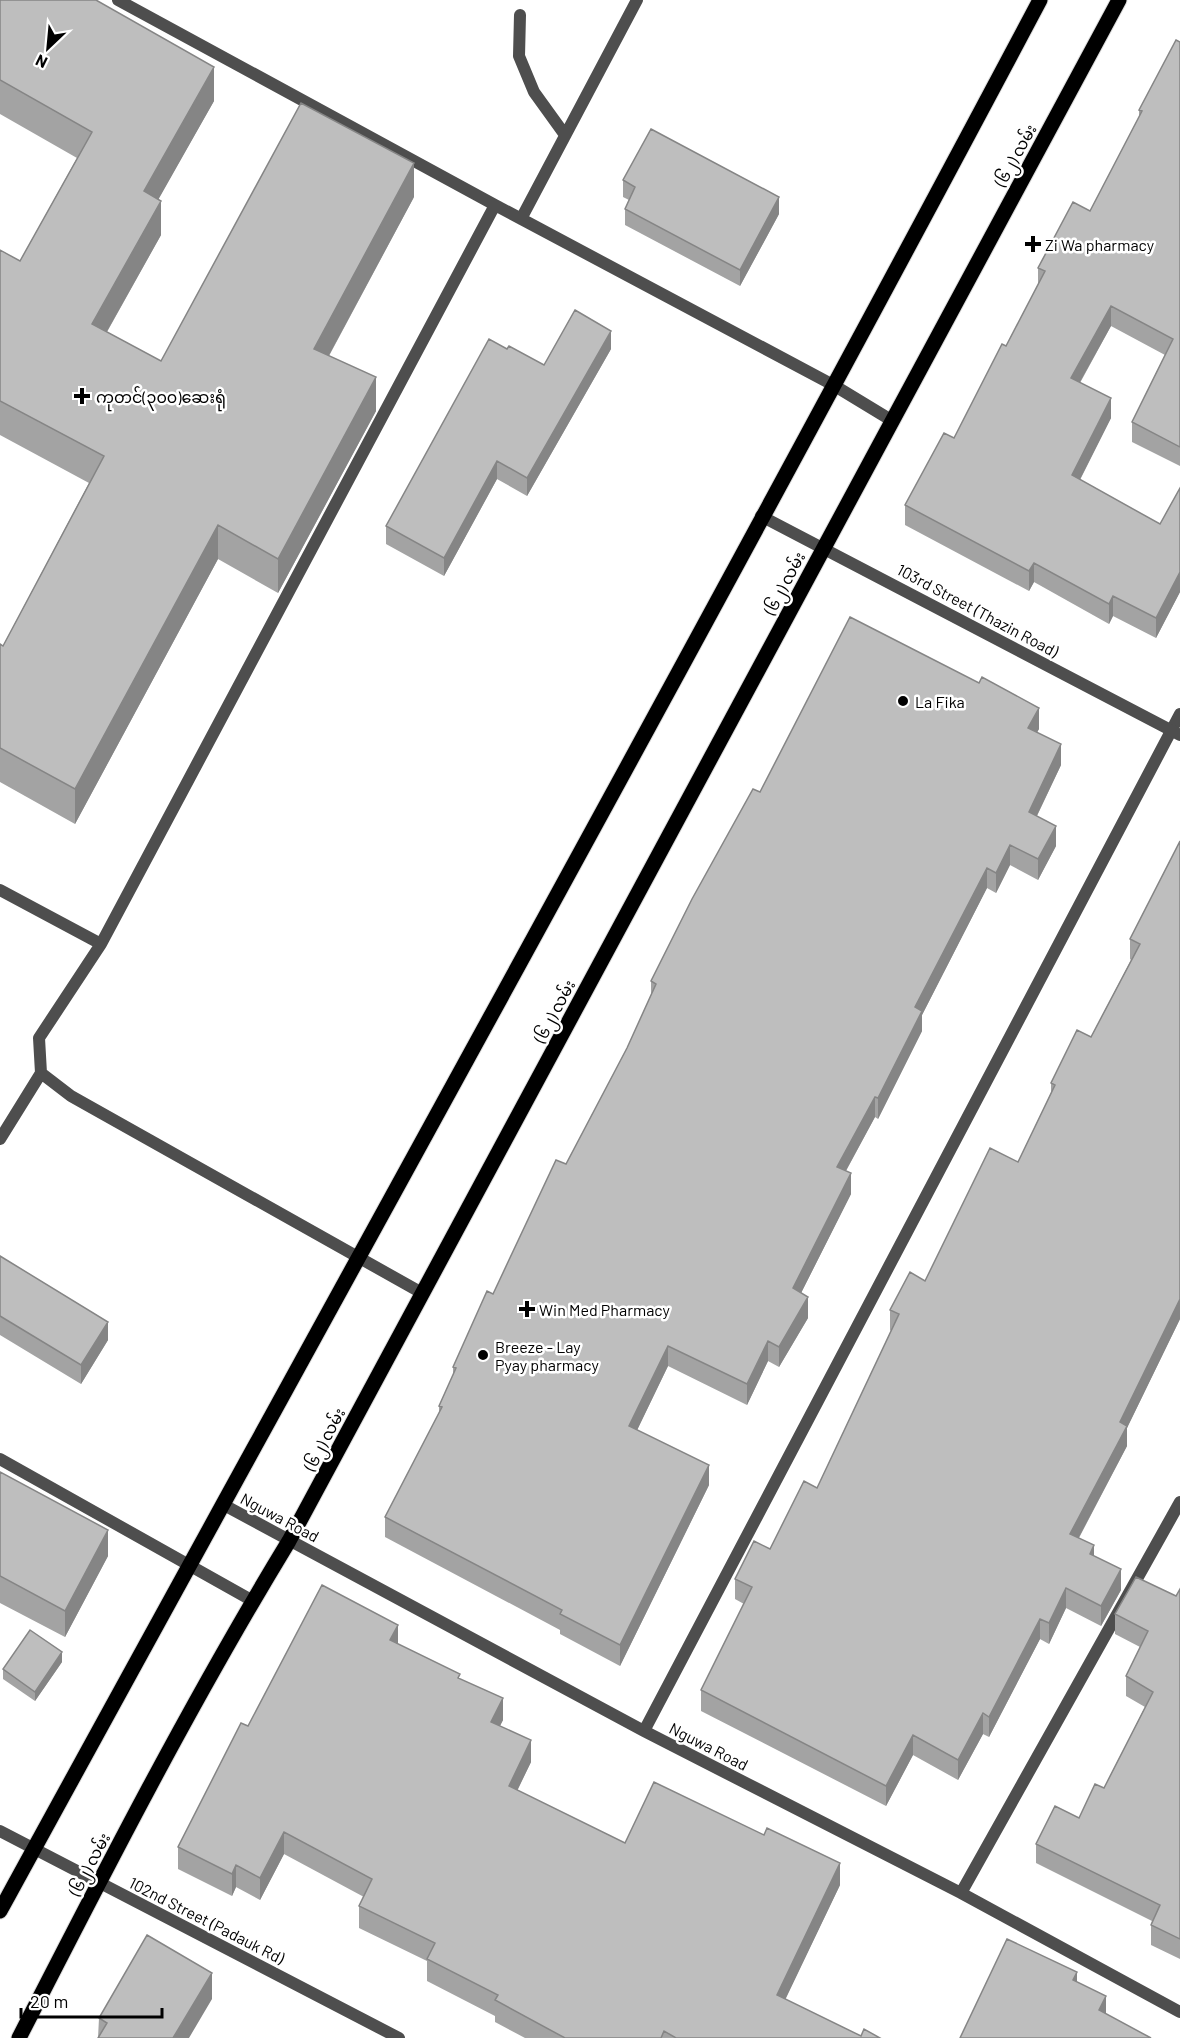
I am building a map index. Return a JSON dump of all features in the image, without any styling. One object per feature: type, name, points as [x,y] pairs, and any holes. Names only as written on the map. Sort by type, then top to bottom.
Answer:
[{"type":"main road","points":[[0,1911],[189,1564],[224,1505],[761,516],[835,386],[1040,0]]},
{"type":"main road","name":"(၆၂) လမ်း","points":[[20,2038],[99,1882],[253,1601],[289,1541],[1119,0]]},
{"type":"street","points":[[118,0],[835,386],[891,420]]},
{"type":"street","points":[[521,219],[637,0]]},
{"type":"street","points":[[520,15],[519,56],[534,92],[565,135]]},
{"type":"street","points":[[0,1138],[41,1073],[39,1038],[101,944],[495,205]]},
{"type":"street","name":"103rd Street (Thazin Road)","points":[[761,516],[1176,733]]},
{"type":"street","points":[[644,1731],[1176,733],[1180,714]]},
{"type":"street","points":[[0,890],[101,944]]},
{"type":"street","points":[[41,1073],[71,1096],[422,1293]]},
{"type":"street","points":[[0,1459],[253,1601]]},
{"type":"street","points":[[961,1893],[1180,1502]]},
{"type":"street","name":"Nguwa Road","points":[[224,1505],[644,1731],[961,1893],[1180,2012]]},
{"type":"street","name":"102nd Street (Padauk Rd)","points":[[0,1831],[399,2038]]},
{"type":"building","points":[[0,0],[96,0],[214,67],[144,191],[161,201],[92,324],[161,361],[301,103],[414,163],[314,349],[376,377],[278,559],[218,525],[75,789],[0,748],[0,644],[3,646],[104,456],[0,401],[0,250],[20,261],[92,132],[0,80]]},
{"type":"building","points":[[1176,40],[1180,42],[1180,447],[1132,422],[1173,339],[1111,306],[1071,378],[1111,398],[1072,475],[1160,524],[1180,488],[1180,572],[1156,618],[1113,596],[1109,604],[1034,563],[1029,571],[905,505],[944,433],[954,438],[1002,344],[1006,346],[1045,271],[1038,268],[1073,202],[1090,211]]},
{"type":"building","points":[[651,129],[779,197],[740,270],[625,209],[635,187],[623,180]]},
{"type":"building","points":[[575,310],[611,331],[527,478],[497,461],[444,558],[386,526],[489,339],[507,349],[509,346],[544,365]]},
{"type":"building","points":[[850,617],[979,683],[982,677],[1039,708],[1028,728],[1061,744],[1029,812],[1056,826],[1038,859],[1010,845],[996,873],[987,868],[915,1007],[922,1011],[878,1098],[875,1097],[837,1167],[851,1173],[793,1288],[808,1297],[779,1347],[768,1341],[747,1384],[668,1346],[629,1426],[709,1465],[620,1645],[560,1614],[562,1610],[385,1517],[442,1407],[439,1406],[456,1368],[453,1367],[487,1291],[493,1294],[556,1160],[566,1164],[627,1048],[656,984],[651,981],[692,899],[753,789],[760,792]]},
{"type":"building","points":[[1180,841],[1180,1299],[1120,1422],[1127,1426],[1070,1534],[1094,1545],[1090,1554],[1121,1569],[1101,1606],[1066,1588],[1049,1623],[1040,1619],[989,1717],[983,1713],[958,1760],[913,1735],[886,1786],[701,1690],[752,1587],[735,1579],[754,1541],[770,1549],[804,1481],[817,1488],[899,1314],[890,1310],[910,1272],[925,1281],[990,1148],[1018,1162],[1055,1085],[1051,1083],[1077,1030],[1091,1037],[1140,944],[1130,939]]},
{"type":"building","points":[[0,1256],[108,1322],[81,1365],[0,1316]]},
{"type":"building","points":[[0,1472],[108,1530],[65,1611],[0,1576]]},
{"type":"building","points":[[1136,1577],[1176,1596],[1180,1589],[1180,1939],[1151,1925],[1160,1905],[1036,1844],[1055,1806],[1079,1818],[1095,1784],[1104,1788],[1153,1692],[1126,1676],[1148,1631],[1115,1614]]},
{"type":"building","points":[[322,1585],[398,1625],[390,1640],[460,1674],[458,1678],[503,1698],[491,1722],[531,1740],[509,1786],[625,1843],[654,1782],[764,1835],[767,1828],[840,1863],[777,1995],[861,2036],[864,2029],[880,2038],[676,2038],[664,2031],[661,2038],[565,2038],[495,2000],[498,1995],[427,1959],[435,1943],[359,1906],[372,1879],[284,1832],[260,1878],[236,1865],[232,1874],[178,1847],[241,1723],[248,1726]]},
{"type":"building","points":[[30,1630],[62,1652],[35,1692],[3,1669]]},
{"type":"building","points":[[147,1935],[212,1973],[173,2038],[98,2038],[107,2023],[99,2018]]},
{"type":"building","points":[[1007,1939],[1077,1972],[1073,1980],[1106,1996],[1099,2010],[1151,2038],[960,2038]]},
{"type":"place","name":"Zi Wa pharmacy","points":[[1033,244]]},
{"type":"place","name":"ကုတင်(၃၀၀)ဆေးရုံ","points":[[82,396]]},
{"type":"place","name":"La Fika","points":[[903,701]]},
{"type":"place","name":"Win Med Pharmacy","points":[[527,1309]]},
{"type":"place","name":"Breeze - Lay Pyay pharmacy","points":[[483,1355]]}]
